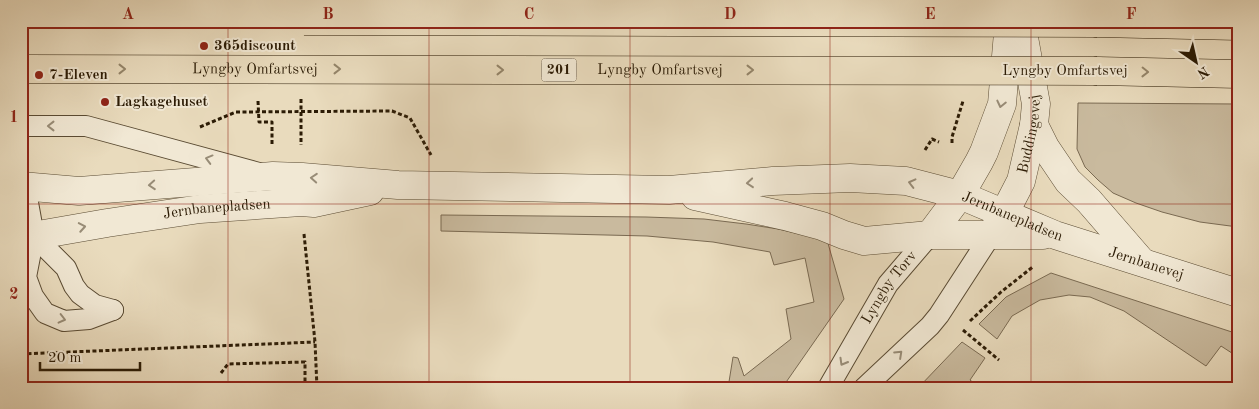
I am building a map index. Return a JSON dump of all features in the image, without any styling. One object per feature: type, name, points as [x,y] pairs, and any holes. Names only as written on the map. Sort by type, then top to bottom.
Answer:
[{"type":"highway","points":[[304,21],[1097,23],[1238,26]]},
{"type":"highway","name":"Lyngby Omfartsvej","points":[[21,68],[1097,71],[1238,74]]},
{"type":"street","name":"Buddingevej","points":[[960,195],[984,152],[1002,104],[1010,21]]},
{"type":"street","name":"Buddingevej","points":[[998,225],[1021,181],[1034,125],[1036,104],[1021,21]]},
{"type":"street","points":[[1034,125],[1045,147],[1068,181],[1089,201],[1141,261]]},
{"type":"street","name":"Jernbanepladsen","points":[[23,186],[79,191],[273,176],[302,190]]},
{"type":"street","name":"Jernbanepladsen","points":[[28,237],[302,190],[398,184],[669,190],[773,181],[850,178],[906,181],[960,195],[998,225]]},
{"type":"street","name":"Jernbanepladsen","points":[[669,190],[785,216],[822,226],[864,241],[930,236],[998,225],[1055,235]]},
{"type":"street","name":"Lyngby Torv","points":[[930,236],[960,195]]},
{"type":"street","name":"Jernbanevej","points":[[1055,235],[1238,293]]},
{"type":"lane","name":"Jernbanepladsen","points":[[21,126],[86,126],[273,176]]},
{"type":"lane","name":"Jernbanepladsen","points":[[23,186],[28,237]]},
{"type":"lane","points":[[864,388],[930,326],[998,225]]},
{"type":"lane","name":"Lyngby Torv","points":[[828,388],[888,284],[930,236]]},
{"type":"lane","points":[[28,237],[66,268],[80,294],[94,305],[113,310],[89,319],[64,321],[45,313],[32,296],[26,277],[28,237]]},
{"type":"path","points":[[953,148],[952,137],[965,92]]},
{"type":"path","points":[[301,98],[302,190],[317,388]]},
{"type":"path","points":[[199,128],[236,112],[392,111],[410,118],[435,162],[467,186]]},
{"type":"path","points":[[925,150],[932,139],[939,142]]},
{"type":"path","points":[[968,322],[1001,292],[1038,263]]},
{"type":"path","points":[[961,328],[999,360]]},
{"type":"path","points":[[21,354],[315,342]]},
{"type":"path","points":[[222,374],[228,364],[305,362],[305,388]]},
{"type":"shaded area","points":[[1078,103],[1238,104],[1238,227],[1200,222],[1162,212],[1113,193],[1085,167],[1077,149]]},
{"type":"shaded area","points":[[441,215],[704,219],[778,229],[827,240],[844,299],[782,388],[728,388],[733,357],[738,358],[744,376],[791,339],[786,309],[814,302],[805,258],[774,265],[770,252],[713,242],[647,236],[441,231]]},
{"type":"shaded area","points":[[1051,273],[1238,334],[1238,357],[1221,346],[1206,366],[1124,311],[1090,297],[1069,295],[1040,300],[1012,316],[997,339],[979,324],[1006,297]]},
{"type":"shaded area","points":[[962,342],[985,358],[970,380],[980,388],[950,388],[943,383],[938,388],[918,388]]},
{"type":"place","name":"365discount","points":[[204,46]]},
{"type":"place","name":"7-Eleven","points":[[39,75]]},
{"type":"place","name":"Lagkagehuset","points":[[105,102]]}]
